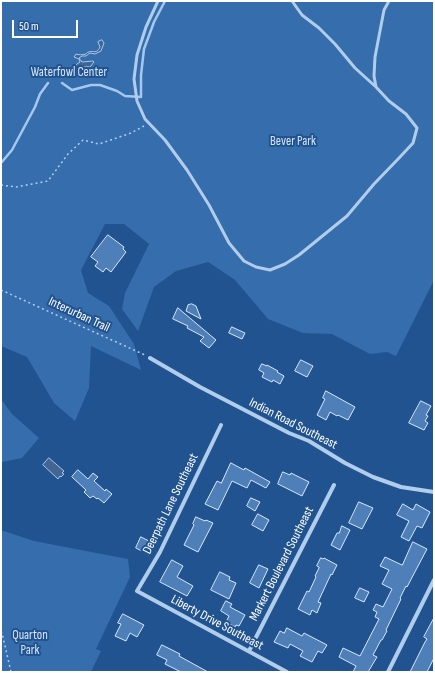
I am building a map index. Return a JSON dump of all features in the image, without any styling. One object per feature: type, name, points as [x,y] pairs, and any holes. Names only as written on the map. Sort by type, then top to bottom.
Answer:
[{"type":"street","name":"Indian Road Southeast","points":[[150,358],[200,387],[289,433],[309,441],[345,463],[373,477],[401,487],[434,492]]},
{"type":"street","name":"Deerpath Lane Southeast","points":[[137,591],[160,552],[221,425]]},
{"type":"street","name":"Markert Boulevard Southeast","points":[[249,651],[334,485]]},
{"type":"street","points":[[388,672],[434,580]]},
{"type":"street","name":"Liberty Drive Southeast","points":[[137,591],[287,672]]},
{"type":"lane","points":[[158,1],[146,27],[137,55],[134,79],[137,101],[145,119],[165,140],[188,170],[229,243],[244,261],[256,267],[270,270],[285,264],[299,255],[347,216],[374,184],[413,143],[417,128],[406,114],[389,101],[355,68],[319,28],[302,15],[292,1]]},
{"type":"lane","points":[[376,87],[374,76],[375,57],[384,10],[389,1]]},
{"type":"path","points":[[1,185],[16,187],[48,181],[68,154],[83,140],[99,144],[130,133],[149,123]]},
{"type":"path","name":"Interurban Trail","points":[[1,290],[150,358]]},
{"type":"path","points":[[1,632],[11,672]]},
{"type":"green space","name":"Bever Park","points":[[1,1],[434,1],[434,280],[396,356],[387,352],[370,354],[332,334],[303,333],[268,319],[235,280],[208,262],[176,271],[154,287],[138,331],[122,309],[125,293],[149,244],[124,224],[105,224],[81,270],[88,293],[109,306],[134,344],[141,370],[91,346],[89,388],[75,421],[54,403],[27,357],[1,346]]},
{"type":"green space","points":[[1,399],[12,414],[39,438],[22,458],[2,462]]},
{"type":"green space","name":"Quarton Park","points":[[1,530],[34,541],[128,559],[130,577],[96,649],[101,651],[91,672],[1,672]]},
{"type":"shaded area","points":[[102,40],[104,43],[101,51],[95,54],[90,53],[79,58],[82,62],[93,61],[94,62],[90,67],[83,67],[77,72],[75,71],[74,67],[80,62],[79,59],[74,57],[76,54],[83,55],[88,52],[96,52],[100,47],[98,42]]},
{"type":"shaded area","points":[[49,458],[64,471],[62,473],[64,474],[58,479],[43,465]]},
{"type":"building","points":[[108,235],[124,247],[123,249],[126,252],[111,272],[106,268],[103,272],[95,266],[98,262],[91,257]]},
{"type":"building","points":[[192,304],[196,306],[201,319],[186,311],[188,305]]},
{"type":"building","points":[[178,308],[216,340],[209,348],[200,341],[204,337],[187,328],[188,326],[173,319]]},
{"type":"building","points":[[232,327],[245,333],[242,339],[229,333]]},
{"type":"building","points":[[301,360],[313,366],[307,377],[295,371]]},
{"type":"building","points":[[262,364],[278,371],[277,372],[284,376],[280,384],[262,377],[264,373],[259,370]]},
{"type":"building","points":[[326,391],[355,407],[348,420],[330,412],[326,420],[317,415],[325,399],[323,398]]},
{"type":"building","points":[[421,401],[431,406],[426,415],[428,416],[425,421],[428,423],[424,430],[409,423]]},
{"type":"building","points":[[231,463],[244,470],[245,468],[270,482],[266,488],[251,480],[247,488],[232,481],[218,510],[205,504],[217,481],[221,483]]},
{"type":"building","points":[[78,470],[88,479],[93,473],[98,477],[94,481],[105,491],[106,489],[112,494],[104,503],[93,496],[90,498],[84,492],[86,490],[72,477]]},
{"type":"building","points":[[283,472],[290,475],[291,473],[309,482],[302,496],[278,484]]},
{"type":"building","points":[[251,498],[260,502],[255,511],[247,506]]},
{"type":"building","points":[[359,502],[373,508],[362,529],[349,523]]},
{"type":"building","points":[[403,504],[413,510],[416,504],[430,512],[422,528],[417,526],[409,541],[401,537],[409,521],[397,515]]},
{"type":"building","points":[[258,514],[269,520],[263,531],[252,525]]},
{"type":"building","points":[[196,517],[213,523],[198,552],[184,545],[194,525],[193,524]]},
{"type":"building","points":[[342,526],[350,530],[340,550],[331,545]]},
{"type":"building","points":[[141,537],[155,544],[149,555],[136,548]]},
{"type":"building","points":[[413,542],[427,549],[400,598],[401,599],[386,630],[387,631],[373,655],[377,657],[368,672],[353,672],[356,666],[339,657],[343,648],[360,656],[379,619],[375,617],[377,612],[373,610],[376,604],[383,607],[392,589],[382,584],[389,570],[380,566],[385,557],[402,565]]},
{"type":"building","points":[[321,558],[324,558],[337,565],[332,575],[331,574],[318,602],[321,603],[317,613],[312,610],[310,615],[298,609],[307,591],[309,592],[316,577],[315,576],[319,568],[317,566]]},
{"type":"building","points":[[172,560],[183,566],[177,577],[193,586],[187,596],[160,582]]},
{"type":"building","points":[[259,565],[268,569],[259,588],[250,583]]},
{"type":"building","points":[[220,572],[230,577],[229,580],[236,583],[229,599],[211,590]]},
{"type":"building","points":[[360,588],[369,592],[364,602],[355,598]]},
{"type":"building","points":[[226,601],[232,604],[230,607],[245,615],[239,626],[236,625],[235,627],[226,622],[229,616],[221,611]]},
{"type":"building","points":[[123,614],[144,625],[137,637],[130,633],[126,641],[115,636],[121,624],[118,623]]},
{"type":"building","points":[[434,618],[434,658],[427,672],[410,672],[427,639],[424,637]]},
{"type":"building","points":[[287,628],[302,636],[304,633],[327,645],[322,653],[318,651],[312,662],[300,656],[303,651],[290,644],[288,648],[274,642],[280,631],[284,633]]},
{"type":"building","points":[[162,645],[180,654],[179,656],[208,672],[181,672],[165,664],[167,660],[157,655]]},
{"type":"waterway","points":[[62,83],[72,90],[91,85],[100,85],[117,91],[125,96],[141,97],[141,75],[144,49],[154,22],[165,1]]},
{"type":"waterway","points":[[1,163],[12,150],[35,107],[40,94],[48,83]]},
{"type":"park label","name":"Waterfowl Center","points":[[69,73]]}]
